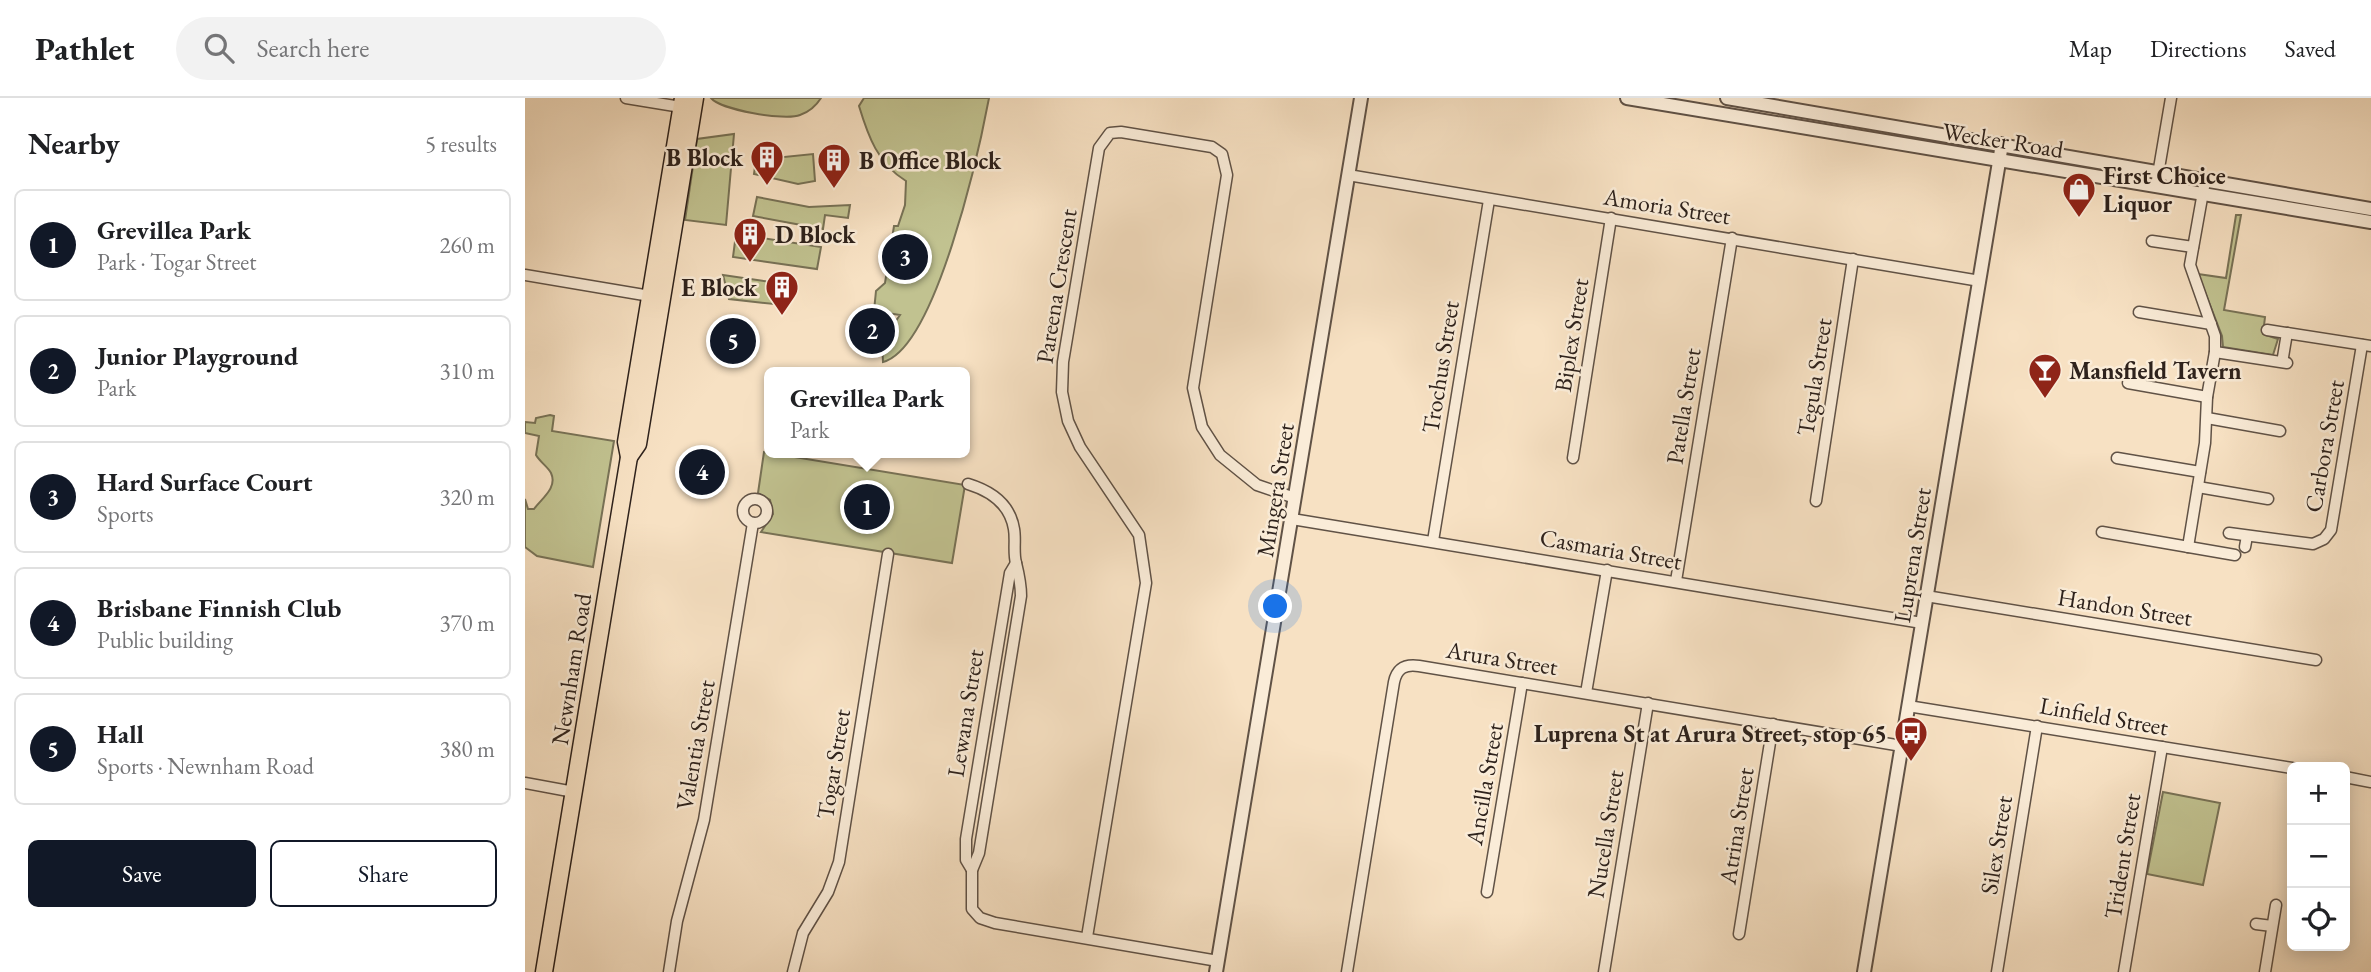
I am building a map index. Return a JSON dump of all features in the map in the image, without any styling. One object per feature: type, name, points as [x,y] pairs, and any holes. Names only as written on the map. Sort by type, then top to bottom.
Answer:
[{"type":"main road","name":"Newnham Road","points":[[544,972],[629,457],[638,444],[656,297],[686,101]]},
{"type":"street","points":[[626,98],[686,101]]},
{"type":"street","name":"Mingera Street","points":[[1217,966],[1361,98]]},
{"type":"street","name":"Wecker Road","points":[[1627,98],[2156,186],[2204,187],[2371,209]]},
{"type":"street","name":"Wecker Road","points":[[1727,98],[2158,172],[2204,187],[2371,222]]},
{"type":"street","points":[[2156,186],[2171,98]]},
{"type":"street","points":[[1753,119],[1755,103]]},
{"type":"street","name":"Pareena Crescent","points":[[1087,937],[1146,583],[1139,535],[1080,447],[1068,421],[1062,392],[1063,362],[1099,148],[1110,133],[1121,132],[1212,147],[1222,154],[1227,175],[1193,388],[1208,436],[1238,472],[1257,485],[1295,498]]},
{"type":"street","name":"Luprena Street","points":[[1864,972],[2002,144]]},
{"type":"street","name":"Amoria Street","points":[[1348,175],[1980,281]]},
{"type":"street","points":[[2188,547],[2215,352],[2211,324],[2192,275],[2193,247],[2204,187]]},
{"type":"street","name":"Trochus Street","points":[[1433,541],[1489,200]]},
{"type":"street","name":"Biplex Street","points":[[1573,458],[1611,218]]},
{"type":"street","name":"Patella Street","points":[[1676,581],[1732,238]]},
{"type":"street","points":[[2152,241],[2193,247]]},
{"type":"street","name":"Tegula Street","points":[[1816,501],[1853,259]]},
{"type":"street","points":[[525,275],[656,297]]},
{"type":"street","points":[[2139,312],[2211,324]]},
{"type":"street","points":[[2267,330],[2367,345]]},
{"type":"street","points":[[2215,352],[2285,360],[2287,334]]},
{"type":"street","name":"Carbora Street","points":[[2229,533],[2313,544],[2324,539],[2330,530],[2367,345]]},
{"type":"street","points":[[2128,383],[2207,397]]},
{"type":"street","points":[[2207,418],[2280,431]]},
{"type":"street","points":[[2117,458],[2200,472]]},
{"type":"street","name":"Lewana Street","points":[[968,484],[990,492],[1010,513],[1014,528],[1016,563],[1021,573],[1021,596],[979,853],[972,870],[972,909],[980,918],[1087,937],[1217,966]]},
{"type":"street","points":[[2198,487],[2268,499]]},
{"type":"street","name":"Casmaria Street","points":[[1292,519],[1922,623]]},
{"type":"street","name":"Valentia Street","points":[[669,972],[677,922],[704,820],[753,523]]},
{"type":"street","points":[[2102,532],[2235,555]]},
{"type":"street","points":[[2245,547],[2247,536]]},
{"type":"street","name":"Togar Street","points":[[793,972],[803,933],[828,892],[839,862],[888,554]]},
{"type":"street","name":"Lewana Street","points":[[972,870],[966,860],[966,839],[1010,573],[1016,563]]},
{"type":"street","points":[[1586,693],[1607,570]]},
{"type":"street","name":"Handon Street","points":[[1926,596],[2316,660]]},
{"type":"street","name":"Arura Street","points":[[1347,972],[1397,672],[1411,665],[1902,746]]},
{"type":"street","name":"Ancilla Street","points":[[1487,892],[1523,683]]},
{"type":"street","name":"Nucella Street","points":[[1604,972],[1648,703]]},
{"type":"street","name":"Linfield Street","points":[[1908,706],[2287,767]]},
{"type":"street","name":"Atrina Street","points":[[1739,934],[1773,724]]},
{"type":"street","name":"Silex Street","points":[[1997,972],[2037,726]]},
{"type":"street","name":"Trident Street","points":[[2125,972],[2162,747]]},
{"type":"street","points":[[2350,778],[2371,782]]},
{"type":"street","points":[[525,783],[574,792]]},
{"type":"street","points":[[2265,972],[2276,905]]},
{"type":"street","points":[[2256,924],[2272,926]]},
{"type":"green space","points":[[711,98],[821,98],[803,114],[781,117],[727,107]]},
{"type":"green space","points":[[864,98],[989,98],[965,201],[937,286],[921,322],[902,349],[883,362],[882,342],[859,338],[862,320],[887,324],[883,339],[900,315],[874,311],[876,291],[885,283],[894,226],[898,226],[905,205],[906,181],[888,166],[875,148],[859,106]]},
{"type":"green space","points":[[734,134],[726,225],[685,220],[697,139]]},
{"type":"green space","points":[[813,154],[815,181],[798,184],[754,174],[756,160]]},
{"type":"green space","points":[[757,197],[809,207],[850,205],[848,218],[825,215],[823,229],[753,216]]},
{"type":"green space","points":[[2236,215],[2241,215],[2224,310],[2265,317],[2263,334],[2278,339],[2273,355],[2223,347],[2222,336],[2198,274],[2226,278]]},
{"type":"green space","points":[[736,234],[821,247],[817,269],[733,257]]},
{"type":"green space","points":[[723,275],[778,283],[774,304],[729,299]]},
{"type":"green space","points":[[554,416],[552,431],[614,441],[593,567],[537,556],[525,547],[525,499],[528,509],[534,509],[548,493],[553,478],[536,455],[539,436],[525,433],[525,422],[535,423],[536,418]]},
{"type":"green space","points":[[764,452],[764,458],[801,458],[965,485],[952,563],[761,532],[773,514],[770,500],[758,493]]},
{"type":"green space","points":[[2163,792],[2220,803],[2203,885],[2147,874]]},
{"type":"place","name":"B Block","points":[[767,187]]},
{"type":"place","name":"B Office Block","points":[[834,190]]},
{"type":"place","name":"First Choice Liquor","points":[[2079,219]]},
{"type":"place","name":"Hard Surface Court","points":[[905,257]]},
{"type":"place","name":"D Block","points":[[750,264]]},
{"type":"place","name":"E Block","points":[[782,317]]},
{"type":"place","name":"Junior Playground","points":[[872,331]]},
{"type":"place","name":"Hall","points":[[733,341]]},
{"type":"place","name":"Mansfield Tavern","points":[[2045,400]]},
{"type":"place","name":"Brisbane Finnish Club","points":[[702,472]]},
{"type":"place","name":"Grevillea Park","points":[[867,507]]},
{"type":"place","name":"Luprena St at Arura Street, stop 65","points":[[1911,763]]}]
